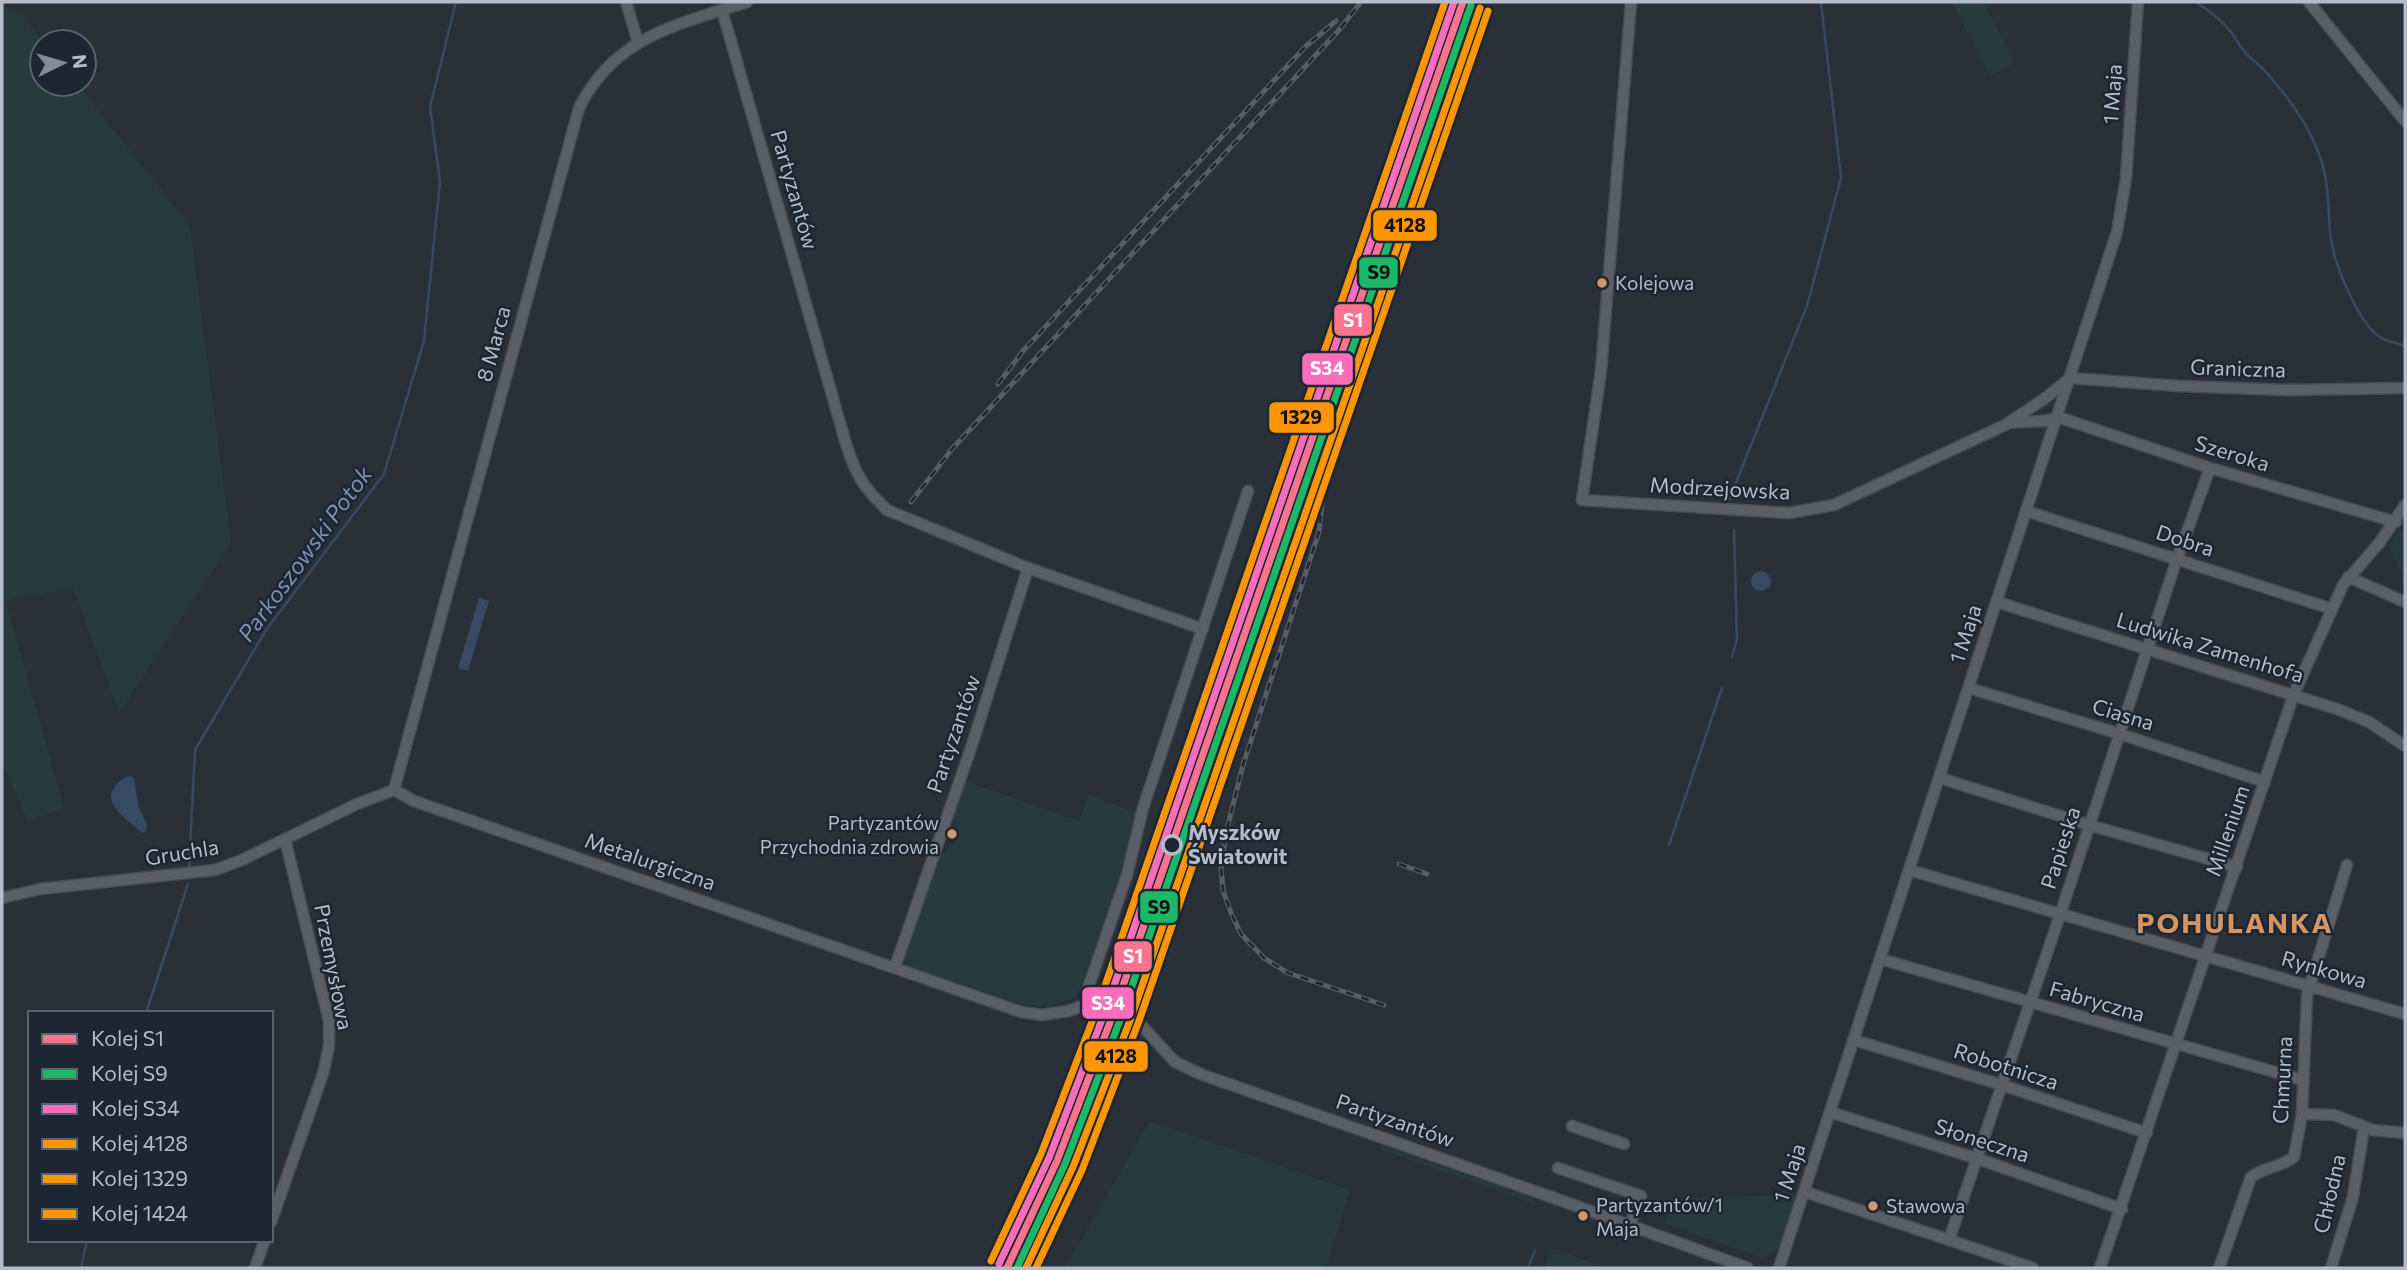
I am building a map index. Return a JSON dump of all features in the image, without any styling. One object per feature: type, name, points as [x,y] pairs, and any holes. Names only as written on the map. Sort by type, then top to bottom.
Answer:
[{"type":"street","points":[[626,2],[638,41]]},
{"type":"street","name":"8 Marca","points":[[394,790],[574,117],[584,96],[599,76],[638,41],[664,29],[747,2]]},
{"type":"street","name":"Modrzejowska","points":[[1631,2],[1601,371],[1581,500],[1777,513],[1811,511],[1834,505],[2005,425],[2038,404],[2070,378]]},
{"type":"street","name":"1 Maja","points":[[1777,1268],[1805,1192],[2118,232],[2126,178],[2138,2]]},
{"type":"street","points":[[2309,2],[2405,121]]},
{"type":"street","name":"Partyzantów","points":[[722,10],[855,472],[871,495],[887,510],[1028,568],[971,748],[895,967]]},
{"type":"street","name":"Graniczna","points":[[2070,378],[2166,386],[2273,390],[2405,388]]},
{"type":"street","points":[[2038,404],[2052,408],[2058,417]]},
{"type":"street","name":"Modrzejowska","points":[[2005,425],[2034,420],[2047,422],[2058,417]]},
{"type":"street","name":"Szeroka","points":[[2058,417],[2210,468],[2396,522]]},
{"type":"street","name":"Papieska","points":[[1949,1240],[2177,559],[2210,468]]},
{"type":"street","points":[[895,967],[1021,1012],[1042,1015],[1068,1011],[1088,1004],[1087,991],[1127,875],[1143,808],[1248,491]]},
{"type":"street","name":"Millenium","points":[[2100,1268],[2294,694],[2348,577],[2396,522],[2405,505]]},
{"type":"street","name":"Dobra","points":[[2026,511],[2332,609]]},
{"type":"street","points":[[1028,568],[1203,629]]},
{"type":"street","points":[[2348,577],[2405,603]]},
{"type":"street","name":"Ludwika Zamenhofa","points":[[1997,602],[2294,694],[2369,722],[2405,746]]},
{"type":"street","name":"Ciasna","points":[[1969,688],[2265,782]]},
{"type":"street","points":[[1940,778],[2089,825],[2237,867]]},
{"type":"street","name":"Gruchla","points":[[2,898],[40,889],[204,873],[229,866],[357,804],[394,790]]},
{"type":"street","name":"Metalurgiczna","points":[[394,790],[426,805],[895,967]]},
{"type":"street","name":"Przemysłowa","points":[[273,1216],[323,1074],[330,1033],[322,989],[285,839]]},
{"type":"street","name":"Chmurna","points":[[2219,1268],[2251,1177],[2285,1164],[2294,1157],[2302,1114],[2307,995],[2347,865]]},
{"type":"street","name":"Rynkowa","points":[[1909,870],[2405,1014]]},
{"type":"street","name":"Fabryczna","points":[[1880,958],[2303,1080]]},
{"type":"street","name":"Partyzantów","points":[[1088,1004],[1133,1020],[1143,1027],[1175,1062],[1203,1075],[1748,1268]]},
{"type":"street","name":"Robotnicza","points":[[1854,1040],[2147,1133]]},
{"type":"street","name":"Słoneczna","points":[[1830,1112],[2122,1209]]},
{"type":"street","points":[[2302,1114],[2334,1115],[2364,1127],[2405,1133]]},
{"type":"street","points":[[1572,1126],[1624,1144]]},
{"type":"street","name":"Chłodna","points":[[2331,1268],[2353,1197],[2364,1127]]},
{"type":"street","points":[[1558,1168],[1642,1196],[1630,1225]]},
{"type":"street","points":[[1805,1192],[2033,1268]]},
{"type":"street","points":[[255,1268],[264,1242]]},
{"type":"green space","points":[[2,2],[23,17],[32,28],[28,28],[28,98],[88,98],[190,226],[231,543],[119,713],[73,588],[6,601],[64,808],[28,821],[2,763]]},
{"type":"green space","points":[[1952,2],[1983,2],[2015,62],[1990,76]]},
{"type":"green space","points":[[2405,525],[2405,583],[2388,545]]},
{"type":"green space","points":[[965,781],[1079,821],[1089,795],[1137,813],[1122,874],[1076,998],[1048,1006],[1026,1005],[911,967],[906,962],[905,954],[940,856],[947,851],[949,843],[954,844],[957,834],[954,833],[956,822],[953,815]]},
{"type":"green space","points":[[1150,1121],[1350,1190],[1326,1268],[1065,1268]]},
{"type":"green space","points":[[1380,1145],[1532,1198],[1534,1202],[1380,1149]]},
{"type":"green space","points":[[1792,1195],[1796,1200],[1780,1248],[1763,1258],[1664,1223],[1673,1199]]},
{"type":"green space","points":[[1552,1248],[1607,1268],[1544,1268]]},
{"type":"water","points":[[1761,571],[1768,574],[1771,581],[1768,588],[1761,591],[1754,588],[1751,581],[1754,574]]},
{"type":"water","points":[[479,598],[489,601],[468,671],[458,668]]},
{"type":"water","points":[[131,776],[134,778],[139,809],[147,824],[143,833],[118,811],[111,798],[116,785]]},
{"type":"waterway","name":"Parkoszowski Potok","points":[[189,868],[195,750],[266,630],[384,474],[424,341],[440,182],[430,107],[456,2]]},
{"type":"waterway","points":[[1729,500],[1807,306],[1841,178],[1821,2]]},
{"type":"waterway","points":[[2196,2],[2228,28],[2246,54],[2280,88],[2303,120],[2322,164],[2332,245],[2346,287],[2360,314],[2376,334],[2405,347]]},
{"type":"waterway","points":[[1732,657],[1737,640],[1734,530]]},
{"type":"waterway","points":[[1669,845],[1722,688]]},
{"type":"waterway","name":"Parkoszowski Potok","points":[[147,1011],[188,884]]},
{"type":"waterway","name":"Parkoszowski Potok","points":[[81,1268],[87,1242]]},
{"type":"waterway","points":[[1528,1268],[1535,1250]]},
{"type":"railway","points":[[911,502],[952,449],[1339,30],[1361,2]]},
{"type":"railway","points":[[1384,1005],[1288,973],[1264,958],[1241,934],[1223,890],[1221,868],[1226,833],[1243,765],[1319,532],[1326,467],[1333,437],[1365,343],[1385,265],[1476,2]]},
{"type":"railway","points":[[998,384],[1023,351],[1305,47],[1336,21]]},
{"type":"railway","points":[[1399,864],[1427,874]]},
{"type":"rail line","name":"1329","points":[[991,1261],[1041,1154],[1098,1006],[1445,2]]},
{"type":"rail line","name":"S34","points":[[999,1264],[1049,1158],[1106,1009],[1454,2]]},
{"type":"rail line","name":"S1","points":[[1007,1268],[1057,1161],[1114,1012],[1463,2]]},
{"type":"rail line","name":"S9","points":[[1017,1268],[1065,1164],[1122,1015],[1471,5]]},
{"type":"rail line","name":"4128","points":[[1026,1268],[1073,1167],[1131,1018],[1480,8]]},
{"type":"rail line","name":"1424","points":[[1036,1268],[1082,1170],[1139,1021],[1488,11]]},
{"type":"place","name":"Kolejowa","points":[[1602,283]]},
{"type":"place","name":"Partyzantów Przychodnia zdrowia","points":[[952,834]]},
{"type":"place","name":"Myszków Światowit","points":[[1172,845]]},
{"type":"place","name":"Stawowa","points":[[1873,1206]]},
{"type":"place","name":"Partyzantów/1 Maja","points":[[1583,1216]]},
{"type":"district","name":"POHULANKA","points":[[2235,923]]}]
